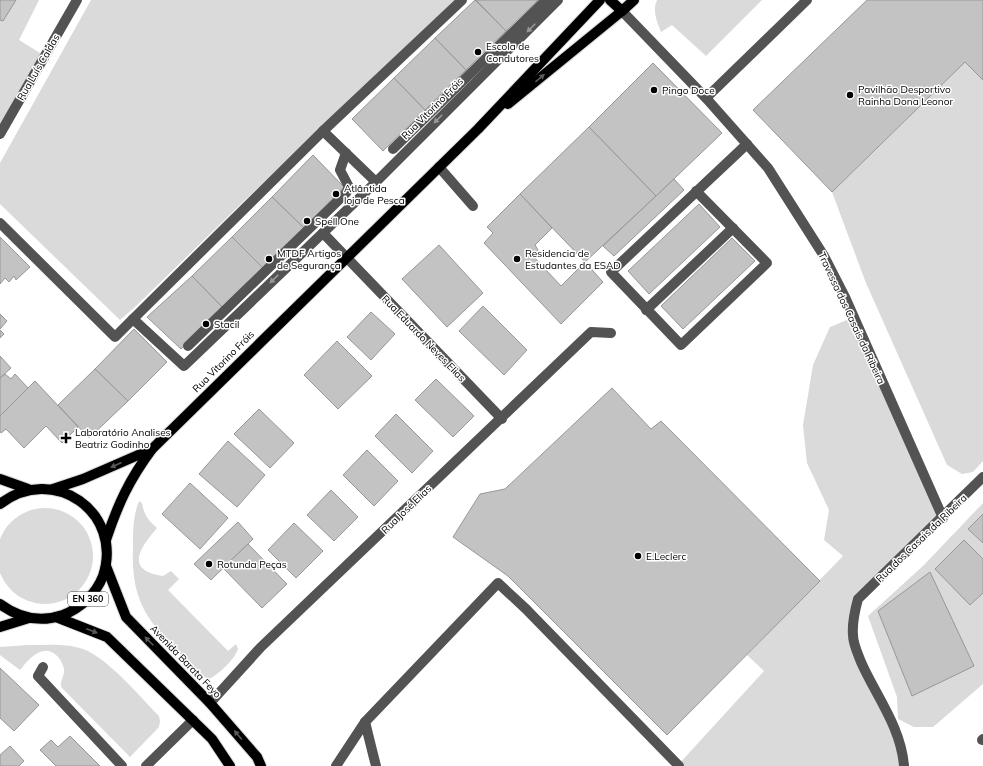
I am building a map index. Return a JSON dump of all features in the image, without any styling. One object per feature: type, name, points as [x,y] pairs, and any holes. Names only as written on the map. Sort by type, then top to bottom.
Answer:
[{"type":"main road","name":"Rua Vitorino Fróis","points":[[106,540],[117,506],[132,478],[152,449],[346,257],[478,130],[600,0]]},
{"type":"main road","points":[[610,0],[622,11]]},
{"type":"main road","name":"Rua Vitorino Fróis","points":[[478,130],[634,0]]},
{"type":"main road","name":"Rua Vitorino Fróis","points":[[54,489],[83,479],[152,449]]},
{"type":"main road","points":[[0,479],[28,489]]},
{"type":"main road","name":"EN 360","points":[[0,504],[10,496],[28,489],[54,489],[72,495],[87,506],[99,522],[106,540],[107,553],[106,566],[100,584],[88,599],[73,611],[56,617],[42,619],[29,618],[11,612],[0,604]]},
{"type":"main road","name":"Avenida Barata Feyo","points":[[106,566],[126,617],[210,703],[257,757],[261,766]]},
{"type":"main road","points":[[56,617],[107,637],[212,739],[227,764]]},
{"type":"main road","name":"EN 360","points":[[0,627],[29,618]]},
{"type":"street","name":"Rua Luís Caldas","points":[[0,134],[77,0]]},
{"type":"street","points":[[0,223],[114,336],[323,131],[462,0]]},
{"type":"street","points":[[393,149],[546,0]]},
{"type":"street","name":"Rua Vitorino Fróis","points":[[133,319],[184,366],[376,182],[558,0]]},
{"type":"street","points":[[706,98],[807,0]]},
{"type":"street","name":"Travessa dos Casais da Ribeira","points":[[622,11],[706,98],[768,168],[824,256],[848,304],[943,518]]},
{"type":"street","points":[[323,131],[376,182]]},
{"type":"street","points":[[696,191],[767,263],[681,345],[610,272],[696,191],[747,144]]},
{"type":"street","points":[[188,346],[346,193],[349,186],[340,170],[346,153]]},
{"type":"street","points":[[439,167],[473,206]]},
{"type":"street","points":[[646,310],[732,228]]},
{"type":"street","points":[[323,233],[346,257]]},
{"type":"street","name":"Rua Eduardo Neves Elias","points":[[346,257],[502,419]]},
{"type":"street","name":"Rua José Elias","points":[[210,703],[261,647],[502,419],[591,332],[611,333]]},
{"type":"street","name":"Rua dos Casais da Ribeira","points":[[904,766],[896,729],[868,678],[853,636],[855,610],[858,599],[943,518],[983,477]]},
{"type":"street","points":[[336,766],[365,722],[498,583],[526,609],[679,766]]},
{"type":"street","points":[[43,667],[38,676],[122,766]]},
{"type":"street","points":[[146,766],[193,720]]},
{"type":"street","points":[[365,722],[376,766]]},
{"type":"shaded area","points":[[0,0],[39,0],[19,40],[45,56],[0,134]]},
{"type":"shaded area","points":[[91,0],[457,0],[120,320],[0,204],[0,163]]},
{"type":"shaded area","points":[[657,0],[762,0],[706,56],[672,25],[661,32],[655,12]]},
{"type":"shaded area","points":[[965,62],[983,80],[983,461],[973,472],[962,474],[947,465],[866,283],[832,192]]},
{"type":"shaded area","points":[[854,317],[943,518],[858,599],[853,636],[896,729],[904,766],[679,766],[678,765],[764,671],[747,655],[843,556],[824,540],[829,510],[807,463],[803,425],[813,365],[830,327]]},
{"type":"shaded area","points":[[139,501],[142,503],[147,517],[157,528],[141,550],[139,563],[143,569],[163,576],[171,571],[179,579],[168,590],[228,651],[236,644],[238,649],[226,666],[209,679],[198,672],[158,630],[141,604],[136,588],[133,569],[134,524]]},
{"type":"shaded area","points":[[983,503],[983,684],[933,727],[914,727],[898,719],[897,697],[868,616],[924,565]]},
{"type":"shaded area","points":[[45,508],[63,511],[79,522],[90,538],[93,556],[90,574],[79,590],[63,601],[45,604],[27,601],[11,590],[0,574],[-3,556],[0,538],[11,522],[27,511]]},
{"type":"shaded area","points":[[28,645],[70,646],[83,649],[93,654],[113,669],[159,716],[159,727],[130,757],[61,687],[64,669],[61,661],[56,655],[46,651],[36,654],[20,670],[0,655],[0,647]]},
{"type":"building","points":[[0,0],[16,0],[3,21],[0,20]]},
{"type":"building","points":[[475,0],[506,31],[466,70],[435,38]]},
{"type":"building","points":[[476,0],[538,0],[506,31]]},
{"type":"building","name":"Pavilhão Desportivo Rainha Dona Leonor","points":[[867,0],[983,0],[983,80],[965,62],[832,192],[753,110]]},
{"type":"building","points":[[435,38],[466,70],[425,110],[394,78]]},
{"type":"building","points":[[653,63],[722,133],[656,196],[589,127]]},
{"type":"building","points":[[394,78],[425,110],[383,151],[352,119]]},
{"type":"building","points":[[589,127],[656,196],[585,262],[520,194]]},
{"type":"building","points":[[313,155],[344,187],[304,228],[272,197]]},
{"type":"building","points":[[674,179],[684,190],[614,256],[603,246]]},
{"type":"building","name":"Residencia de Estudantes da ESAD","points":[[520,194],[552,228],[535,245],[538,250],[533,256],[561,286],[585,262],[603,282],[561,324],[484,243],[493,233],[487,227]]},
{"type":"building","points":[[272,197],[304,228],[264,269],[232,237]]},
{"type":"building","points":[[699,204],[720,227],[649,294],[628,271]]},
{"type":"building","points":[[0,237],[30,267],[16,280],[14,276],[9,282],[5,278],[0,284]]},
{"type":"building","points":[[232,237],[264,269],[223,308],[192,276]]},
{"type":"building","points":[[732,238],[755,261],[683,329],[661,306]]},
{"type":"building","points":[[439,245],[483,293],[447,327],[402,279]]},
{"type":"building","points":[[192,276],[223,308],[181,349],[147,317]]},
{"type":"building","points":[[483,306],[527,350],[504,375],[459,331]]},
{"type":"building","points":[[371,312],[395,334],[371,360],[347,337]]},
{"type":"building","points":[[0,314],[7,321],[0,329]]},
{"type":"building","points":[[134,329],[167,362],[128,401],[95,369]]},
{"type":"building","points":[[0,330],[4,334],[0,338]]},
{"type":"building","points":[[337,341],[372,376],[338,409],[304,375]]},
{"type":"building","points":[[0,356],[11,368],[0,378]]},
{"type":"building","points":[[95,369],[128,401],[89,438],[58,405]]},
{"type":"building","points":[[5,374],[11,379],[15,374],[28,388],[0,416],[0,378]]},
{"type":"building","points":[[436,379],[474,416],[453,437],[415,400]]},
{"type":"building","points":[[35,381],[78,427],[62,443],[46,426],[24,448],[6,429],[1,433],[0,416]]},
{"type":"building","name":"E.Leclerc","points":[[612,388],[651,429],[661,421],[820,581],[667,735],[508,576],[453,537],[480,494],[505,489]]},
{"type":"building","points":[[259,409],[294,443],[270,468],[234,434]]},
{"type":"building","points":[[396,414],[433,451],[412,473],[375,436]]},
{"type":"building","points":[[228,441],[265,475],[237,507],[199,474]]},
{"type":"building","points":[[367,450],[398,481],[374,506],[343,475]]},
{"type":"building","points":[[190,483],[228,518],[200,549],[162,514]]},
{"type":"building","points":[[331,490],[358,517],[334,541],[307,515]]},
{"type":"building","points":[[983,514],[983,543],[968,529]]},
{"type":"building","points":[[238,522],[253,539],[211,580],[194,564]]},
{"type":"building","points":[[294,523],[323,551],[296,578],[268,550]]},
{"type":"building","points":[[964,540],[983,559],[983,593],[970,605],[935,569]]},
{"type":"building","points":[[248,544],[287,584],[262,608],[223,568]]},
{"type":"building","points":[[930,572],[974,666],[912,696],[878,611]]},
{"type":"building","points":[[0,668],[39,705],[14,731],[0,718]]},
{"type":"building","points":[[70,736],[100,766],[56,766],[40,750],[51,740],[58,747]]},
{"type":"building","points":[[10,746],[24,761],[19,766],[0,766],[0,755]]},
{"type":"place","name":"Escola de Condutores","points":[[478,52]]},
{"type":"place","name":"Pingo Doce","points":[[654,90]]},
{"type":"place","name":"Pavilhão Desportivo Rainha Dona Leonor","points":[[850,95]]},
{"type":"place","name":"Atlântida loja de Pesca","points":[[336,194]]},
{"type":"place","name":"Spell One","points":[[307,221]]},
{"type":"place","name":"MTDF Artigos de Segurança","points":[[269,259]]},
{"type":"place","name":"Residencia de Estudantes da ESAD","points":[[517,259]]},
{"type":"place","name":"Stacil","points":[[206,324]]},
{"type":"place","name":"Laboratório Analises Beatriz Godinho","points":[[66,438]]},
{"type":"place","name":"E.Leclerc","points":[[638,556]]},
{"type":"place","name":"Rotunda Peças","points":[[209,564]]}]
